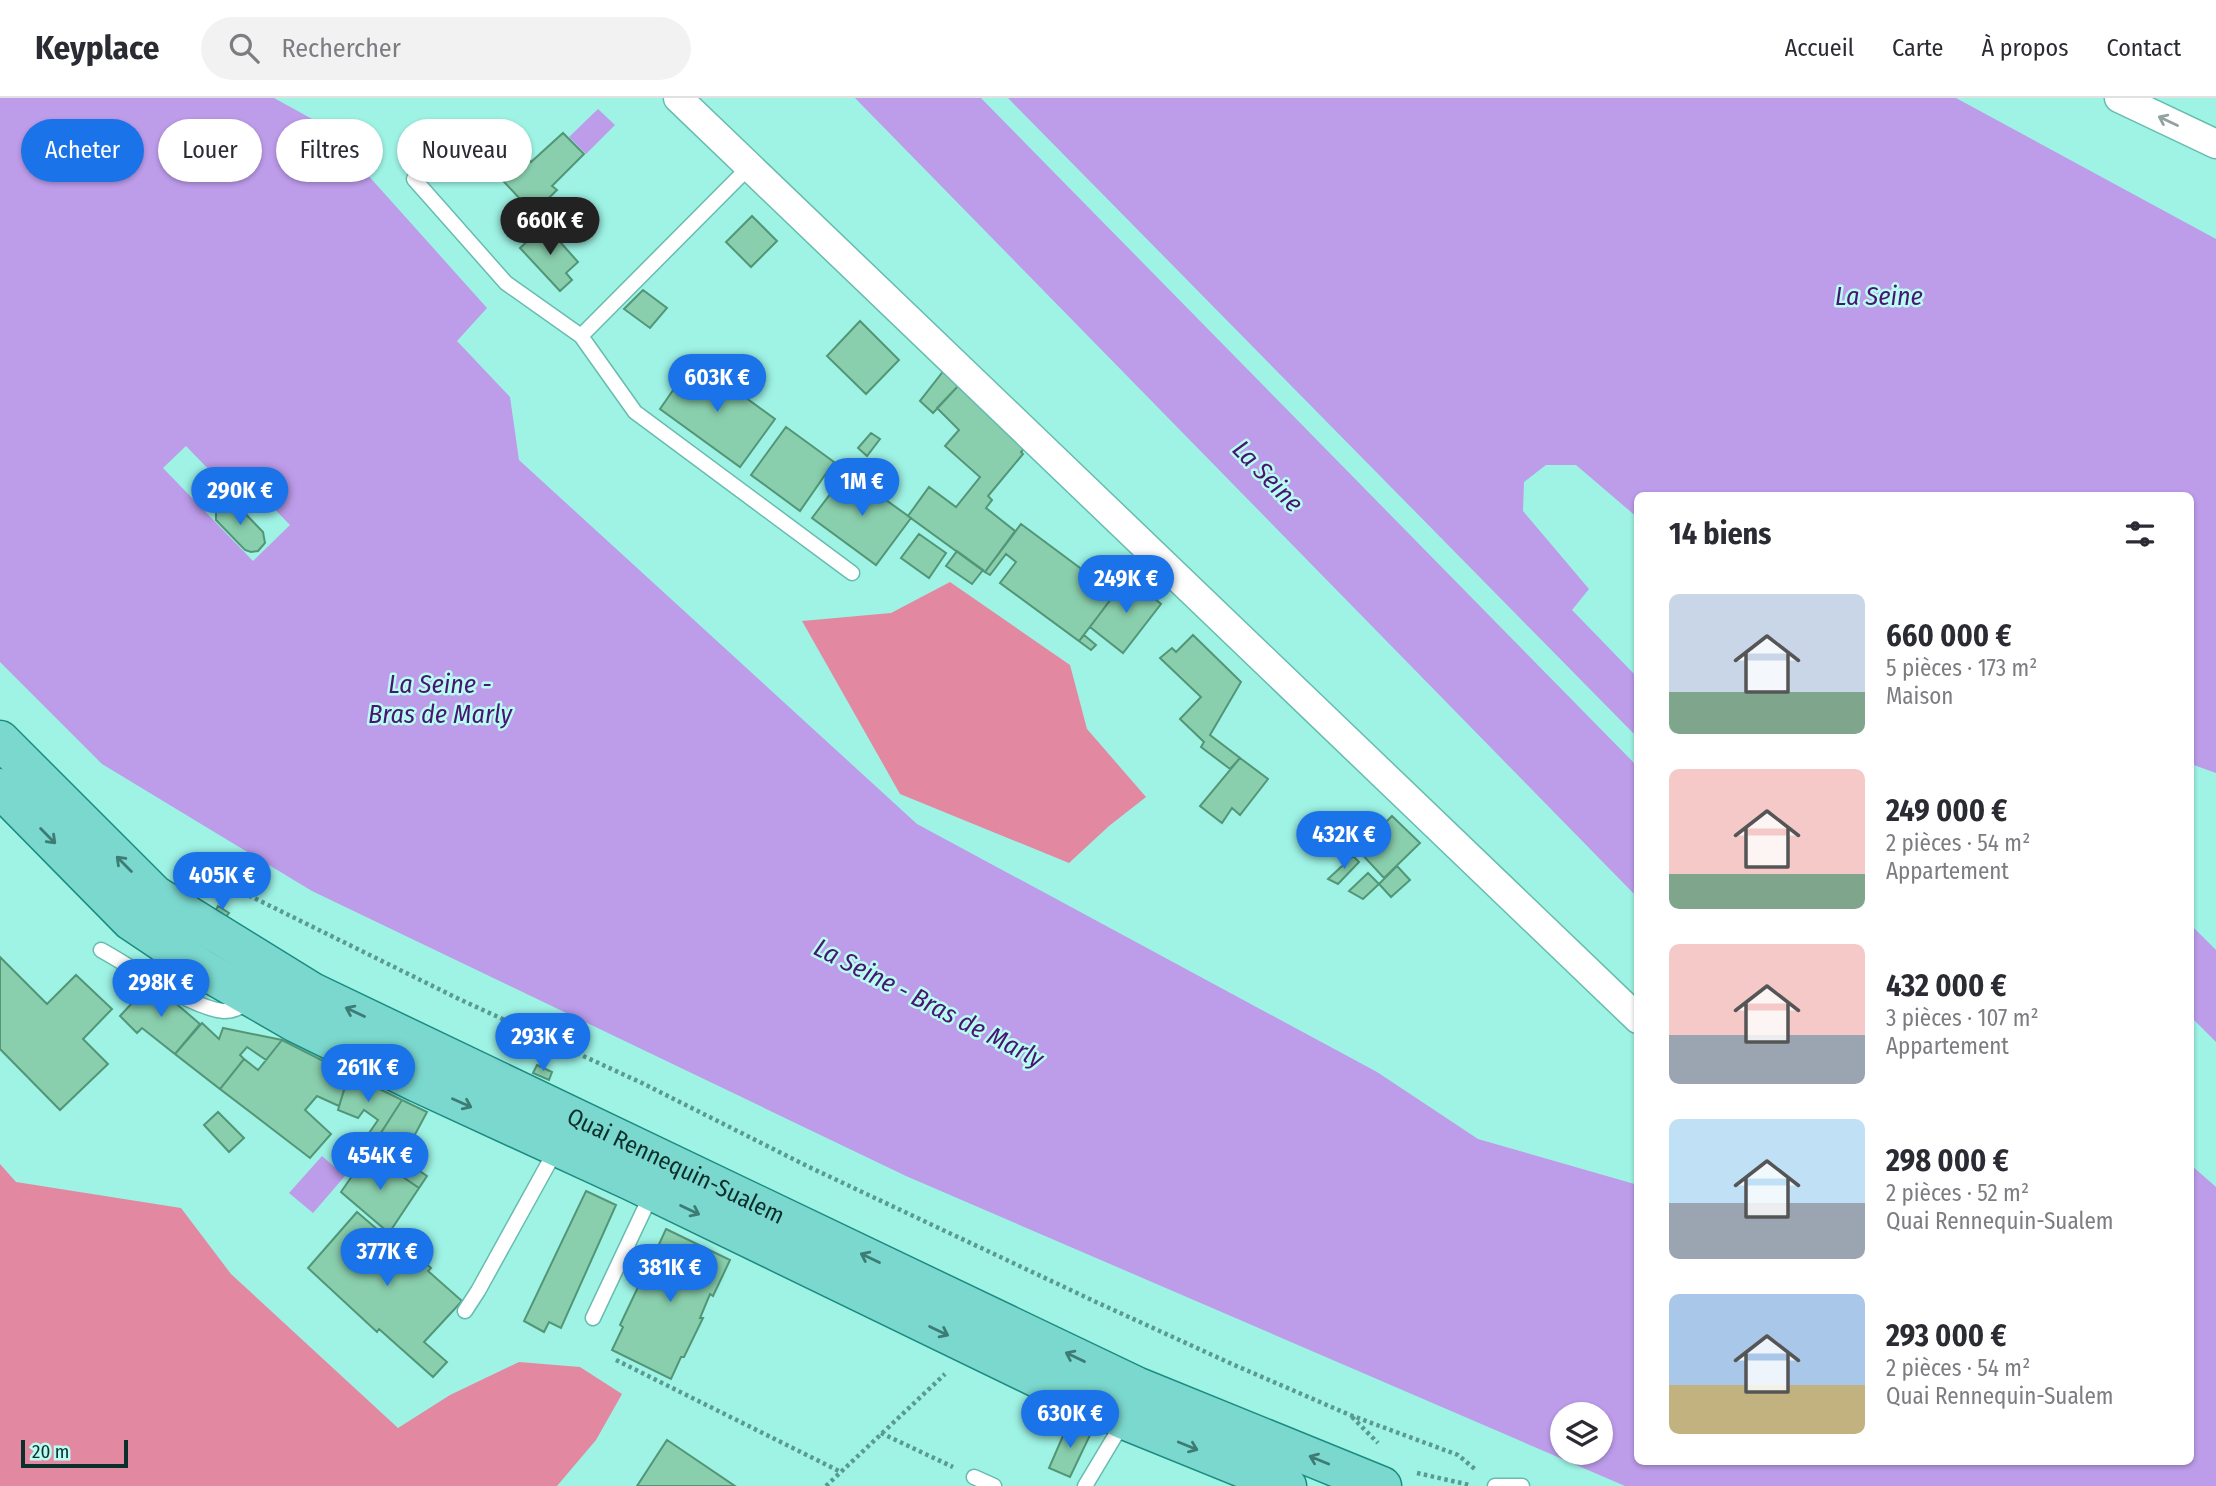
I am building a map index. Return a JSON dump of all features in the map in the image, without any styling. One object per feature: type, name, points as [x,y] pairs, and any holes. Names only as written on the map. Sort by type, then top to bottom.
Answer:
[{"type":"main road","name":"Quai Rennequin-Sualem","points":[[0,740],[155,895],[312,992],[1130,1403]]},
{"type":"main road","name":"Quai Rennequin-Sualem","points":[[0,788],[131,921],[204,970],[296,1023],[652,1192],[1130,1403]]},
{"type":"main road","points":[[1130,1403],[1395,1478]]},
{"type":"main road","points":[[1130,1403],[1287,1486]]},
{"type":"street","points":[[678,98],[1634,1015]]},
{"type":"street","points":[[2119,98],[2216,144]]},
{"type":"lane","points":[[581,336],[750,166]]},
{"type":"lane","points":[[417,182],[506,283],[581,336],[635,412],[852,573]]},
{"type":"lane","points":[[101,950],[204,1007],[227,1011],[242,1007],[253,998]]},
{"type":"lane","points":[[465,1311],[557,1147]]},
{"type":"lane","points":[[593,1318],[652,1192]]},
{"type":"lane","points":[[1085,1486],[1130,1403]]},
{"type":"lane","points":[[974,1477],[994,1486]]},
{"type":"lane","points":[[1495,1486],[1522,1486]]},
{"type":"path","points":[[191,872],[248,895],[459,999],[642,1083],[809,1167],[1231,1364],[1350,1415],[1458,1455],[1495,1486]]},
{"type":"path","points":[[616,1360],[841,1472]]},
{"type":"path","points":[[826,1486],[936,1385],[948,1370]]},
{"type":"path","points":[[1350,1415],[1380,1445]]},
{"type":"path","points":[[881,1433],[974,1477]]},
{"type":"path","points":[[1395,1478],[1495,1486]]},
{"type":"shaded area","points":[[950,582],[1070,665],[1087,729],[1146,797],[1069,863],[900,794],[802,621],[891,613]]},
{"type":"shaded area","points":[[0,1164],[16,1182],[181,1208],[231,1274],[398,1428],[450,1395],[519,1362],[580,1367],[622,1394],[596,1440],[557,1486],[0,1486]]},
{"type":"water","name":"La Seine - Bras de Marly","points":[[0,98],[274,98],[312,119],[276,119],[276,182],[374,182],[487,308],[457,341],[510,397],[519,460],[917,824],[1377,1072],[1478,1139],[1634,1184],[1634,1465],[2194,1465],[2194,1168],[2216,1187],[2216,1486],[1625,1486],[1576,1465],[1613,1465],[1613,1402],[1550,1402],[1550,1454],[906,1176],[312,891],[102,764],[0,662]],"holes":[[[186,446],[243,505],[258,492],[290,525],[253,561],[163,468]]]},
{"type":"water","points":[[855,98],[981,98],[1634,763],[1634,894]]},
{"type":"water","name":"La Seine","points":[[1008,98],[1956,98],[2216,239],[2216,773],[2194,765],[2194,492],[1634,492],[1634,515],[1576,465],[1546,465],[1524,482],[1523,511],[1589,589],[1572,610],[1634,674],[1634,734]]},
{"type":"water","points":[[598,109],[615,125],[586,154],[569,137]]},
{"type":"water","points":[[2194,928],[2216,950],[2216,1042],[2194,1020]]},
{"type":"water","points":[[322,1156],[345,1176],[313,1213],[289,1193]]},
{"type":"building","points":[[563,133],[584,154],[552,186],[557,190],[533,213],[504,182],[532,182],[532,161]]},
{"type":"building","points":[[752,216],[777,241],[751,267],[726,242]]},
{"type":"building","points":[[545,225],[578,262],[566,273],[572,280],[560,291],[520,248]]},
{"type":"building","points":[[643,290],[667,308],[650,328],[624,309]]},
{"type":"building","points":[[860,321],[899,360],[866,394],[827,356]]},
{"type":"building","points":[[694,360],[775,419],[740,467],[660,409]]},
{"type":"building","points":[[945,369],[960,384],[933,413],[920,401]]},
{"type":"building","points":[[960,384],[1024,449],[1021,452],[1023,454],[988,496],[992,500],[986,508],[1015,531],[985,572],[908,516],[929,487],[956,507],[980,477],[945,446],[959,430],[937,408]]},
{"type":"building","points":[[786,427],[834,462],[800,511],[751,475]]},
{"type":"building","points":[[871,433],[880,439],[867,456],[858,448]]},
{"type":"building","points":[[847,472],[911,518],[876,565],[812,518]]},
{"type":"building","points":[[225,502],[234,502],[263,532],[265,543],[258,551],[245,550],[216,520],[216,510]]},
{"type":"building","points":[[1021,524],[1115,594],[1079,641],[1000,583],[1016,562],[1006,554],[990,575],[985,572]]},
{"type":"building","points":[[919,534],[946,553],[929,578],[901,558]]},
{"type":"building","points":[[957,551],[983,570],[972,584],[946,566]]},
{"type":"building","points":[[1139,564],[1147,572],[1138,584],[1128,576]]},
{"type":"building","points":[[1128,576],[1161,604],[1123,653],[1090,627]]},
{"type":"building","points":[[1084,635],[1096,645],[1091,650],[1079,641]]},
{"type":"building","points":[[1193,635],[1241,682],[1210,735],[1240,758],[1230,769],[1201,747],[1204,742],[1180,719],[1201,697],[1160,658],[1172,648],[1176,652]]},
{"type":"building","points":[[1240,758],[1268,779],[1240,815],[1232,808],[1222,823],[1200,806]]},
{"type":"building","points":[[1392,816],[1420,843],[1384,878],[1358,850]]},
{"type":"building","points":[[1353,856],[1359,862],[1338,884],[1328,879]]},
{"type":"building","points":[[1397,866],[1410,880],[1391,897],[1379,884]]},
{"type":"building","points":[[1368,873],[1379,884],[1363,899],[1349,891]]},
{"type":"building","points":[[218,906],[229,913],[225,918],[215,912]]},
{"type":"building","points":[[0,957],[47,1004],[76,975],[112,1009],[83,1039],[108,1064],[60,1110],[0,1049]]},
{"type":"building","points":[[147,987],[172,1000],[200,1024],[175,1054],[142,1028],[137,1033],[120,1016]]},
{"type":"building","points":[[202,1023],[219,1039],[223,1028],[282,1040],[266,1060],[247,1047],[240,1055],[244,1059],[220,1089],[175,1054]]},
{"type":"building","points":[[282,1040],[349,1074],[339,1106],[317,1096],[305,1110],[331,1134],[310,1158],[220,1089],[244,1059],[258,1070]]},
{"type":"building","points":[[537,1065],[552,1072],[549,1080],[533,1073]]},
{"type":"building","points":[[349,1074],[402,1100],[375,1142],[367,1136],[378,1120],[364,1110],[358,1118],[338,1110]]},
{"type":"building","points":[[402,1100],[427,1112],[402,1159],[427,1176],[419,1188],[368,1153]]},
{"type":"building","points":[[218,1112],[244,1138],[229,1152],[204,1125]]},
{"type":"building","points":[[368,1153],[419,1188],[389,1233],[341,1192]]},
{"type":"building","points":[[586,1191],[616,1205],[561,1328],[549,1322],[544,1332],[524,1321]]},
{"type":"building","points":[[357,1212],[392,1242],[397,1237],[431,1268],[428,1271],[462,1301],[424,1342],[447,1362],[433,1377],[379,1329],[377,1332],[308,1268]]},
{"type":"building","points":[[666,1229],[730,1260],[713,1296],[710,1294],[700,1318],[703,1318],[671,1379],[612,1350],[623,1327],[620,1325],[639,1285],[644,1287],[653,1268],[649,1266]]},
{"type":"building","points":[[1069,1422],[1091,1433],[1070,1477],[1049,1468]]},
{"type":"building","points":[[667,1440],[735,1486],[637,1486]]}]
